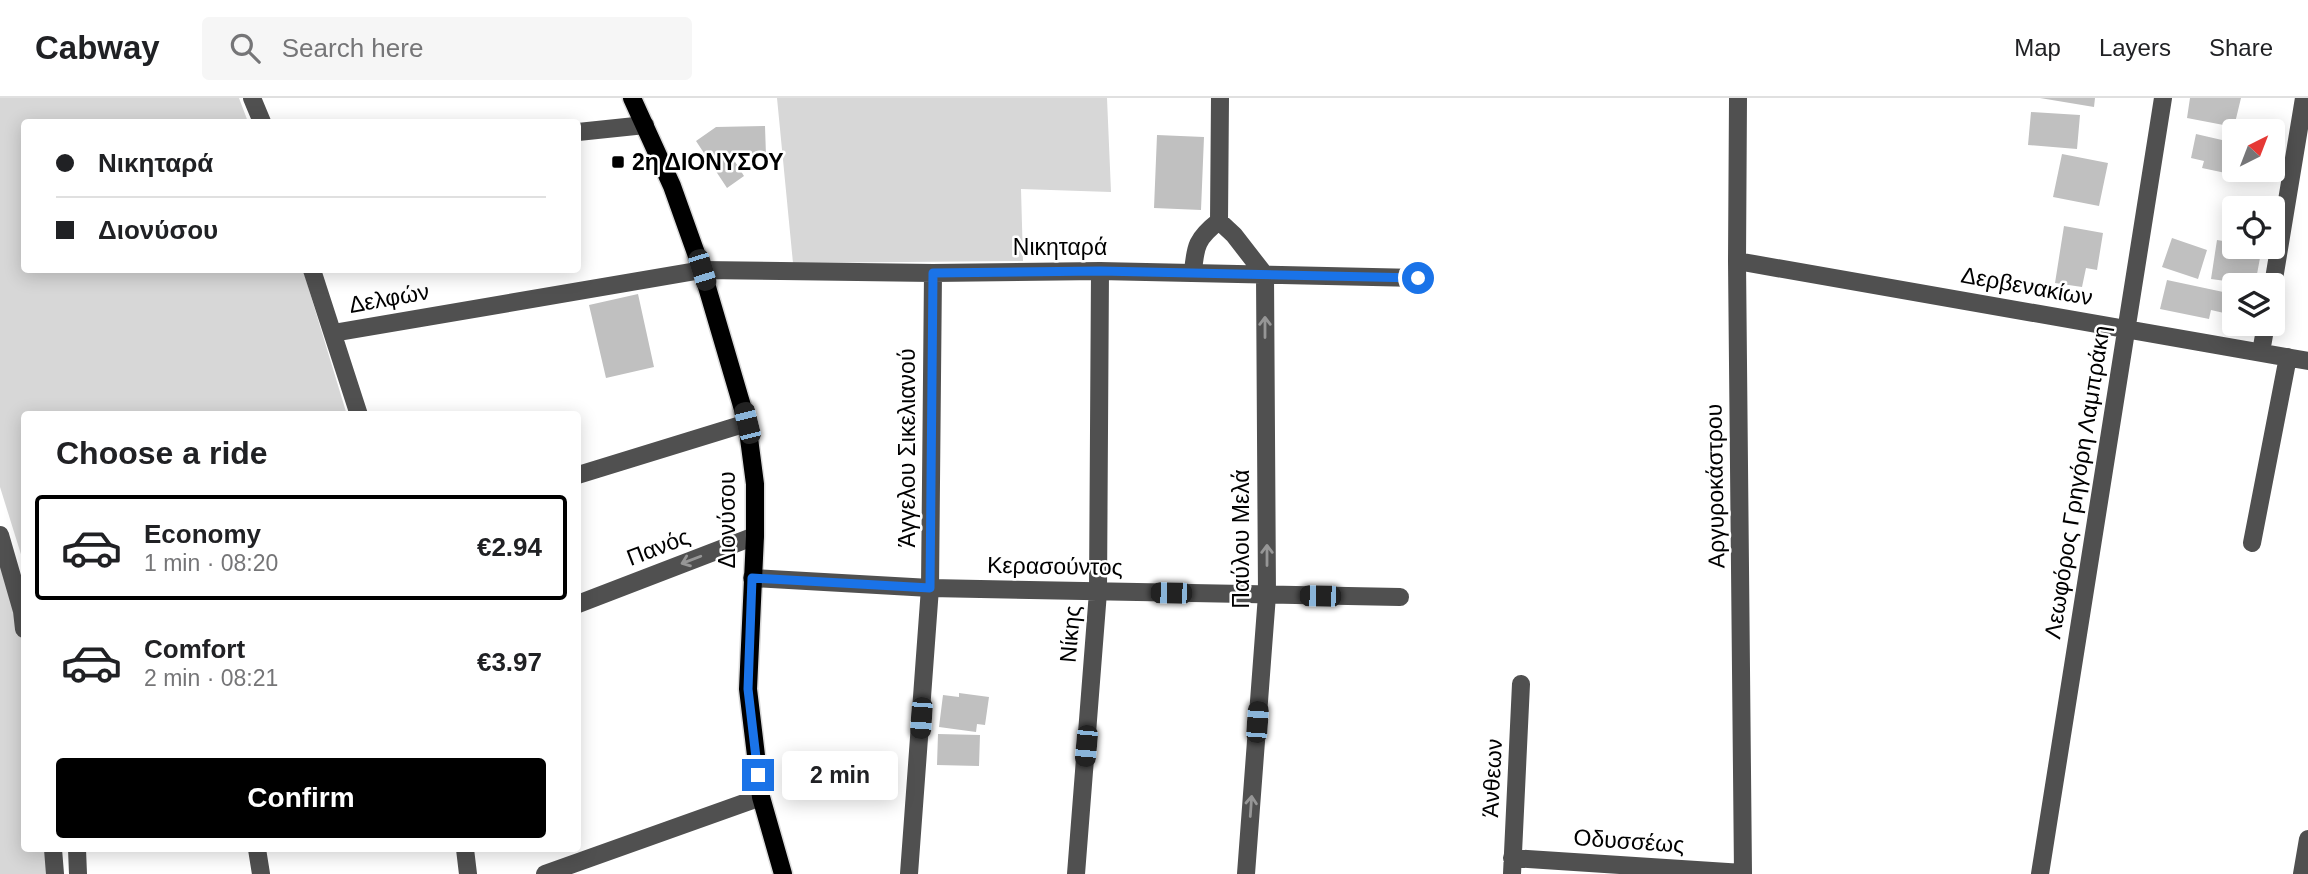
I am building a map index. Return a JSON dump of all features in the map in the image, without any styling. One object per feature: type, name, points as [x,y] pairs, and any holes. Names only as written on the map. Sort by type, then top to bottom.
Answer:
[{"type":"main road","name":"Διονύσου","points":[[632,98],[672,186],[702,270],[747,423],[755,484],[748,689],[761,797],[783,874]]},
{"type":"street","points":[[252,98],[261,119]]},
{"type":"street","points":[[1220,98],[1219,221],[1234,235],[1265,275]]},
{"type":"street","name":"Αργυροκάστρου","points":[[1738,98],[1743,874]]},
{"type":"street","name":"Λεωφόρος Γρηγόρη Λαμπράκη","points":[[2040,874],[2163,98]]},
{"type":"street","points":[[2275,273],[2304,98]]},
{"type":"street","points":[[581,132],[645,125]]},
{"type":"street","points":[[1193,273],[1195,247],[1205,232],[1219,221]]},
{"type":"street","name":"Δερβενακίων","points":[[1737,261],[2308,360]]},
{"type":"street","name":"Νικηταρά","points":[[702,270],[933,273],[1100,271],[1418,278]]},
{"type":"street","name":"Δελφών","points":[[333,333],[702,270]]},
{"type":"street","name":"Νίκης","points":[[1076,874],[1098,592],[1100,271]]},
{"type":"street","points":[[313,273],[358,411]]},
{"type":"street","name":"Άγγελου Σικελιανού","points":[[909,874],[930,588],[933,273]]},
{"type":"street","name":"Παύλου Μελά","points":[[1246,874],[1267,595],[1265,275]]},
{"type":"street","points":[[2261,352],[2264,336]]},
{"type":"street","points":[[2252,543],[2288,357]]},
{"type":"street","points":[[581,474],[747,423]]},
{"type":"street","points":[[0,535],[21,608]]},
{"type":"street","name":"Πανός","points":[[581,603],[755,536]]},
{"type":"street","name":"Κερασούντος","points":[[752,578],[930,588],[1400,597]]},
{"type":"street","name":"Άνθεων","points":[[1512,866],[1521,684]]},
{"type":"street","points":[[545,874],[761,797]]},
{"type":"street","points":[[2302,874],[2308,839]]},
{"type":"street","points":[[53,852],[55,874]]},
{"type":"street","points":[[77,852],[78,874]]},
{"type":"street","points":[[257,852],[261,874]]},
{"type":"street","points":[[465,852],[468,874]]},
{"type":"street","name":"Οδυσσέως","points":[[1512,866],[1743,874]]},
{"type":"shaded area","points":[[0,98],[239,98],[247,119],[21,119],[21,273],[304,273],[346,411],[21,411],[21,554],[0,487]]},
{"type":"shaded area","points":[[777,98],[1107,98],[1111,192],[1021,189],[1023,261],[793,263]]},
{"type":"shaded area","points":[[0,548],[21,636],[21,852],[51,852],[53,874],[0,874]]},
{"type":"building","points":[[2040,98],[2095,98],[2094,107]]},
{"type":"building","points":[[2190,98],[2241,98],[2236,119],[2222,119],[2222,125],[2187,118]]},
{"type":"building","points":[[2031,112],[2080,115],[2077,149],[2028,145]]},
{"type":"building","points":[[765,126],[766,156],[732,157],[744,176],[727,188],[696,141],[716,127]]},
{"type":"building","points":[[2196,134],[2222,140],[2222,172],[2202,168],[2204,161],[2191,158]]},
{"type":"building","points":[[1157,135],[1204,137],[1201,210],[1154,208]]},
{"type":"building","points":[[2062,154],[2108,163],[2099,206],[2053,197]]},
{"type":"building","points":[[2064,226],[2103,233],[2097,270],[2086,268],[2082,287],[2055,283]]},
{"type":"building","points":[[2172,238],[2207,250],[2198,279],[2162,267]]},
{"type":"building","points":[[2217,240],[2222,241],[2222,259],[2260,259],[2257,273],[2222,273],[2222,280],[2211,279]]},
{"type":"building","points":[[2167,280],[2222,292],[2222,313],[2211,310],[2209,319],[2160,309]]},
{"type":"building","points":[[638,294],[654,367],[606,378],[589,305]]},
{"type":"building","points":[[959,693],[989,697],[985,725],[977,724],[976,732],[939,727],[943,695],[959,697]]},
{"type":"building","points":[[938,734],[980,735],[979,766],[937,765]]},
{"type":"place","name":"2η ΔΙΟΝΥΣΟΥ","points":[[618,162]]},
{"type":"route","points":[[758,775],[748,689],[752,578],[930,588],[933,273],[1100,271],[1418,278]]}]
